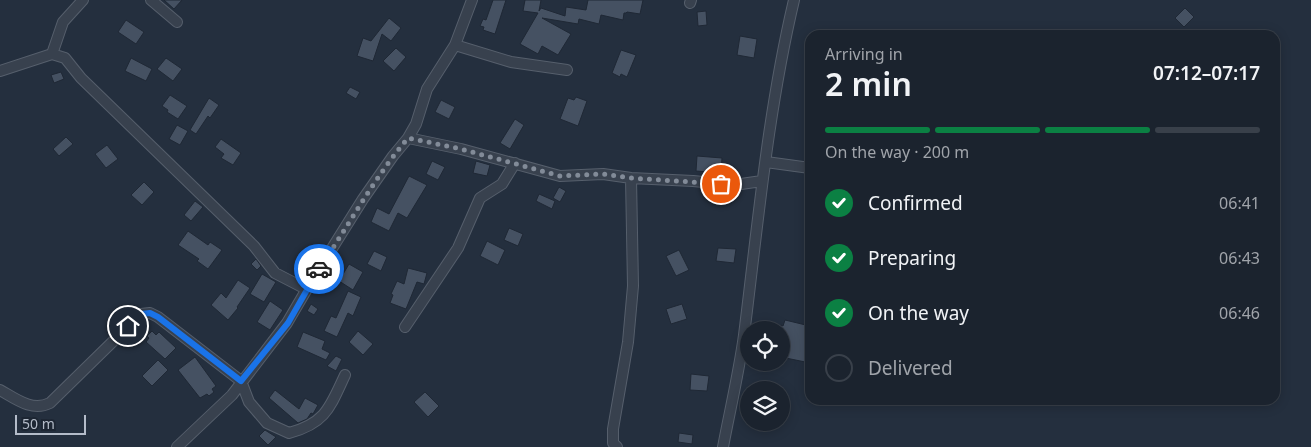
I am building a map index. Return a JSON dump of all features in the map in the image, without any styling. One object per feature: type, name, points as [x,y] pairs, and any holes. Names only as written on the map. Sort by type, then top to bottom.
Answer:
[{"type":"street","points":[[52,54],[63,22],[83,0]]},
{"type":"street","points":[[151,0],[177,22]]},
{"type":"street","points":[[177,447],[232,394],[288,323],[306,290],[363,199],[408,138],[416,124],[427,89],[455,45],[472,0]]},
{"type":"street","points":[[723,447],[744,337],[762,181],[786,32],[794,0]]},
{"type":"street","points":[[455,45],[511,62],[567,70]]},
{"type":"street","points":[[0,71],[52,54],[65,58],[81,78],[254,246],[275,273],[306,290]]},
{"type":"street","points":[[408,138],[461,149],[560,176],[603,174],[631,178],[734,185],[762,181]]},
{"type":"street","points":[[766,162],[805,167]]},
{"type":"street","points":[[405,327],[458,248],[480,198],[502,184],[515,163]]},
{"type":"street","points":[[616,447],[613,442],[613,429],[628,342],[632,286],[631,178]]},
{"type":"street","points":[[0,390],[32,406],[42,407],[50,403],[141,314],[150,313],[158,317],[241,381],[249,402],[267,422],[289,433],[307,428],[329,410],[345,375]]},
{"type":"building","points":[[164,0],[182,0],[174,9]]},
{"type":"building","points":[[493,0],[506,0],[495,34],[483,30],[484,27],[480,26],[483,19],[486,20]]},
{"type":"building","points":[[525,0],[541,0],[539,11],[541,8],[565,16],[566,7],[586,10],[588,0],[643,0],[640,14],[624,13],[623,20],[601,15],[599,24],[579,19],[578,24],[542,18],[571,34],[558,55],[542,46],[538,54],[520,44],[538,13],[523,11]]},
{"type":"building","points":[[1185,8],[1194,17],[1184,27],[1175,18]]},
{"type":"building","points":[[706,11],[707,25],[698,26],[697,12]]},
{"type":"building","points":[[389,18],[401,28],[391,41],[382,34],[373,61],[357,56],[363,38],[371,41]]},
{"type":"building","points":[[126,20],[144,32],[136,44],[118,32]]},
{"type":"building","points":[[740,36],[757,39],[754,58],[737,55]]},
{"type":"building","points":[[396,48],[406,57],[394,71],[383,61]]},
{"type":"building","points":[[621,50],[636,55],[627,77],[621,74],[620,77],[612,73]]},
{"type":"building","points":[[131,58],[152,69],[146,81],[125,71]]},
{"type":"building","points":[[166,58],[182,69],[173,81],[157,69]]},
{"type":"building","points":[[61,72],[64,79],[54,83],[51,75]]},
{"type":"building","points":[[350,87],[360,92],[356,99],[346,93]]},
{"type":"building","points":[[170,95],[187,106],[178,119],[167,112],[168,110],[162,106]]},
{"type":"building","points":[[576,97],[587,101],[578,126],[560,119],[568,98],[574,100]]},
{"type":"building","points":[[209,98],[219,105],[210,118],[208,116],[196,134],[190,130]]},
{"type":"building","points":[[441,100],[455,107],[449,119],[435,112]]},
{"type":"building","points":[[515,119],[524,125],[510,149],[500,143]]},
{"type":"building","points":[[177,125],[188,131],[180,145],[169,139]]},
{"type":"building","points":[[66,137],[73,144],[59,156],[53,149]]},
{"type":"building","points":[[221,139],[241,153],[233,165],[221,158],[224,154],[215,147]]},
{"type":"building","points":[[107,145],[118,159],[106,168],[95,154]]},
{"type":"building","points":[[697,156],[722,158],[721,173],[696,171]]},
{"type":"building","points":[[432,161],[445,167],[438,180],[426,174]]},
{"type":"building","points":[[476,161],[490,165],[487,176],[473,173]]},
{"type":"building","points":[[409,176],[427,185],[407,218],[398,213],[389,231],[371,222],[377,208],[389,214]]},
{"type":"building","points":[[144,182],[154,192],[142,205],[131,195]]},
{"type":"building","points":[[559,187],[566,191],[560,202],[553,198]]},
{"type":"building","points":[[539,194],[555,201],[552,209],[536,201]]},
{"type":"building","points":[[195,201],[203,207],[191,221],[184,215]]},
{"type":"building","points":[[509,228],[523,234],[518,246],[504,240]]},
{"type":"building","points":[[188,231],[208,245],[210,242],[222,250],[208,269],[197,261],[199,259],[178,245]]},
{"type":"building","points":[[487,241],[505,250],[498,265],[480,256]]},
{"type":"building","points":[[718,248],[736,249],[734,263],[716,261]]},
{"type":"building","points":[[679,250],[689,270],[676,276],[666,256]]},
{"type":"building","points":[[374,251],[387,257],[381,271],[367,264]]},
{"type":"building","points":[[256,259],[261,266],[257,270],[251,264]]},
{"type":"building","points":[[349,264],[363,272],[353,290],[339,281]]},
{"type":"building","points":[[408,268],[427,273],[424,284],[417,282],[406,309],[390,303],[393,295],[391,294],[397,281],[404,284]]},
{"type":"building","points":[[262,274],[276,282],[264,302],[250,294]]},
{"type":"building","points":[[238,280],[250,288],[228,320],[211,305],[221,293],[226,298]]},
{"type":"building","points":[[348,291],[361,297],[353,316],[348,313],[337,337],[324,331],[331,316],[336,318]]},
{"type":"building","points":[[270,301],[283,310],[270,330],[257,322]]},
{"type":"building","points":[[311,304],[318,309],[314,315],[307,311]]},
{"type":"building","points":[[682,304],[687,319],[671,324],[666,309]]},
{"type":"building","points":[[790,321],[805,325],[805,362],[790,359]]},
{"type":"building","points":[[152,331],[156,335],[159,332],[176,348],[165,359],[146,342],[149,338],[147,336]]},
{"type":"building","points":[[358,331],[373,344],[363,355],[349,342]]},
{"type":"building","points":[[303,332],[325,341],[322,349],[330,353],[326,360],[297,347]]},
{"type":"building","points":[[336,356],[342,359],[336,371],[327,366]]},
{"type":"building","points":[[195,357],[216,386],[212,389],[214,392],[209,396],[207,394],[200,398],[178,370]]},
{"type":"building","points":[[158,360],[168,370],[152,386],[142,376]]},
{"type":"building","points":[[691,374],[709,376],[707,391],[690,390]]},
{"type":"building","points":[[275,390],[299,409],[305,398],[318,405],[313,414],[311,413],[307,419],[298,423],[269,398]]},
{"type":"building","points":[[425,392],[439,406],[428,417],[414,402]]},
{"type":"building","points":[[265,430],[276,437],[268,445],[259,436]]},
{"type":"building","points":[[679,433],[693,435],[692,444],[678,442]]},
{"type":"way so far","points":[[319,269],[373,184],[408,138],[461,149],[560,176],[603,174],[631,178],[721,184]]},
{"type":"route","points":[[128,326],[141,314],[150,313],[158,317],[241,381],[288,323],[319,269]]}]
